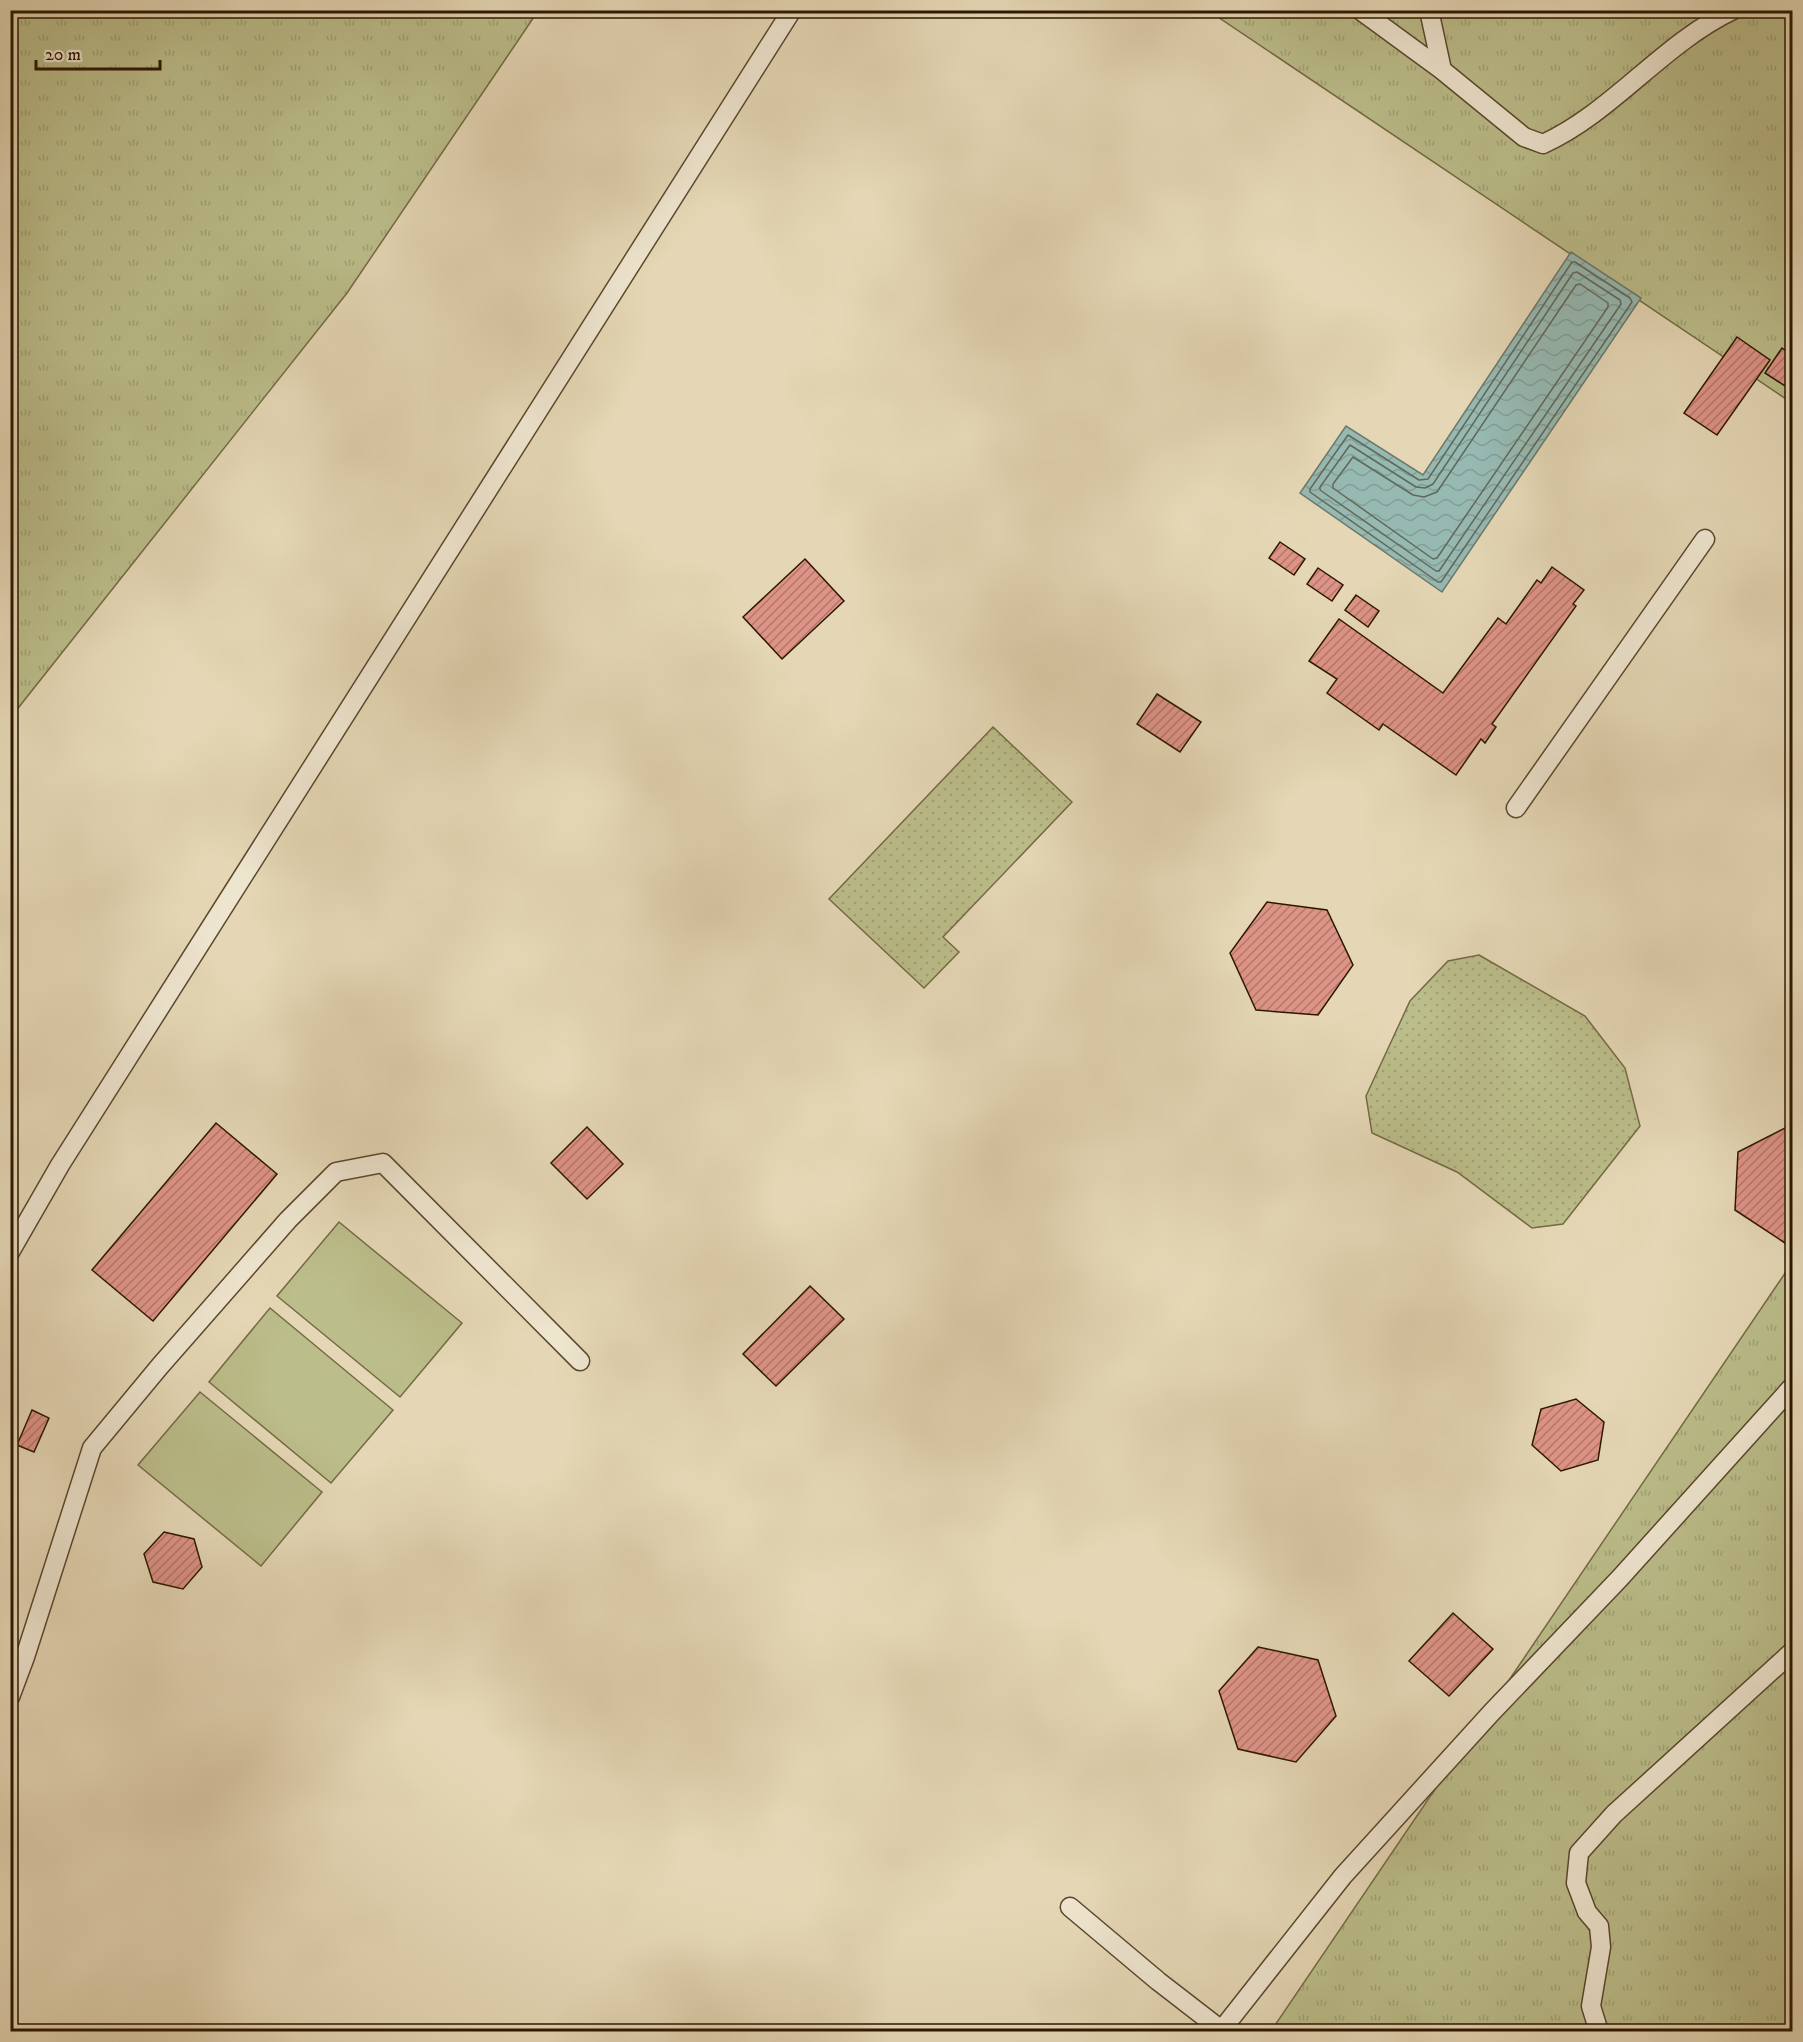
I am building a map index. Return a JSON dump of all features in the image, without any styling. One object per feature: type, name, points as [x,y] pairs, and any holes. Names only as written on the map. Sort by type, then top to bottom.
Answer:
[{"type":"lane","points":[[10,1252],[85,1124],[792,10]]},
{"type":"lane","points":[[1360,10],[1442,70],[1524,137],[1543,144],[1563,135],[1680,42],[1733,10]]},
{"type":"lane","points":[[1429,10],[1442,70]]},
{"type":"lane","points":[[1516,808],[1705,539]]},
{"type":"lane","points":[[10,1697],[92,1448],[160,1366],[288,1220],[336,1172],[383,1163],[580,1361]]},
{"type":"lane","points":[[1070,1907],[1222,2031],[1343,1876],[1484,1720],[1620,1578],[1792,1387]]},
{"type":"lane","points":[[1599,2031],[1591,2006],[1601,1947],[1599,1926],[1587,1912],[1576,1883],[1579,1853],[1614,1814],[1792,1652]]},
{"type":"green space","points":[[11,10],[538,11],[347,293],[11,717]]},
{"type":"green space","points":[[1209,11],[1792,11],[1792,403]]},
{"type":"green space","points":[[993,727],[1072,802],[943,937],[959,952],[924,988],[829,899]]},
{"type":"green space","points":[[1479,955],[1585,1016],[1625,1068],[1640,1126],[1563,1224],[1532,1228],[1457,1172],[1372,1133],[1366,1096],[1410,1001],[1448,961]]},
{"type":"green space","points":[[339,1222],[462,1323],[400,1397],[277,1296]]},
{"type":"green space","points":[[1792,1263],[1792,2031],[1271,2031]]},
{"type":"green space","points":[[270,1308],[393,1410],[331,1483],[209,1382]]},
{"type":"green space","points":[[200,1392],[322,1492],[261,1566],[138,1465]]},
{"type":"water","points":[[1571,252],[1641,298],[1442,592],[1300,493],[1346,426],[1423,475]]},
{"type":"building","points":[[1737,337],[1770,360],[1717,435],[1684,413]]},
{"type":"building","points":[[1782,348],[1792,355],[1792,374],[1785,386],[1765,373]]},
{"type":"building","points":[[1280,542],[1305,559],[1294,575],[1269,558]]},
{"type":"building","points":[[805,559],[844,601],[782,659],[743,617]]},
{"type":"building","points":[[1552,567],[1584,590],[1573,604],[1576,606],[1492,724],[1496,727],[1485,743],[1481,739],[1456,775],[1383,724],[1379,730],[1327,693],[1337,679],[1309,661],[1339,619],[1443,693],[1498,618],[1506,624],[1537,580],[1541,583]]},
{"type":"building","points":[[1318,568],[1343,585],[1332,601],[1307,584]]},
{"type":"building","points":[[1356,595],[1379,611],[1368,627],[1345,610]]},
{"type":"building","points":[[1157,694],[1201,722],[1180,752],[1137,724]]},
{"type":"building","points":[[1267,902],[1327,910],[1353,965],[1318,1015],[1256,1010],[1230,953]]},
{"type":"building","points":[[216,1123],[277,1174],[153,1321],[92,1270]]},
{"type":"building","points":[[1789,1126],[1792,1127],[1792,1239],[1785,1243],[1735,1210],[1738,1152]]},
{"type":"building","points":[[587,1127],[623,1164],[587,1199],[551,1163]]},
{"type":"building","points":[[810,1286],[844,1319],[776,1386],[743,1354]]},
{"type":"building","points":[[1576,1399],[1604,1422],[1598,1460],[1561,1471],[1532,1445],[1541,1409]]},
{"type":"building","points":[[32,1410],[49,1418],[34,1452],[17,1445]]},
{"type":"building","points":[[164,1532],[194,1539],[202,1567],[183,1589],[153,1582],[144,1554]]},
{"type":"building","points":[[1453,1613],[1493,1649],[1449,1696],[1409,1661]]},
{"type":"building","points":[[1258,1647],[1318,1660],[1336,1716],[1296,1762],[1238,1749],[1219,1691]]}]
